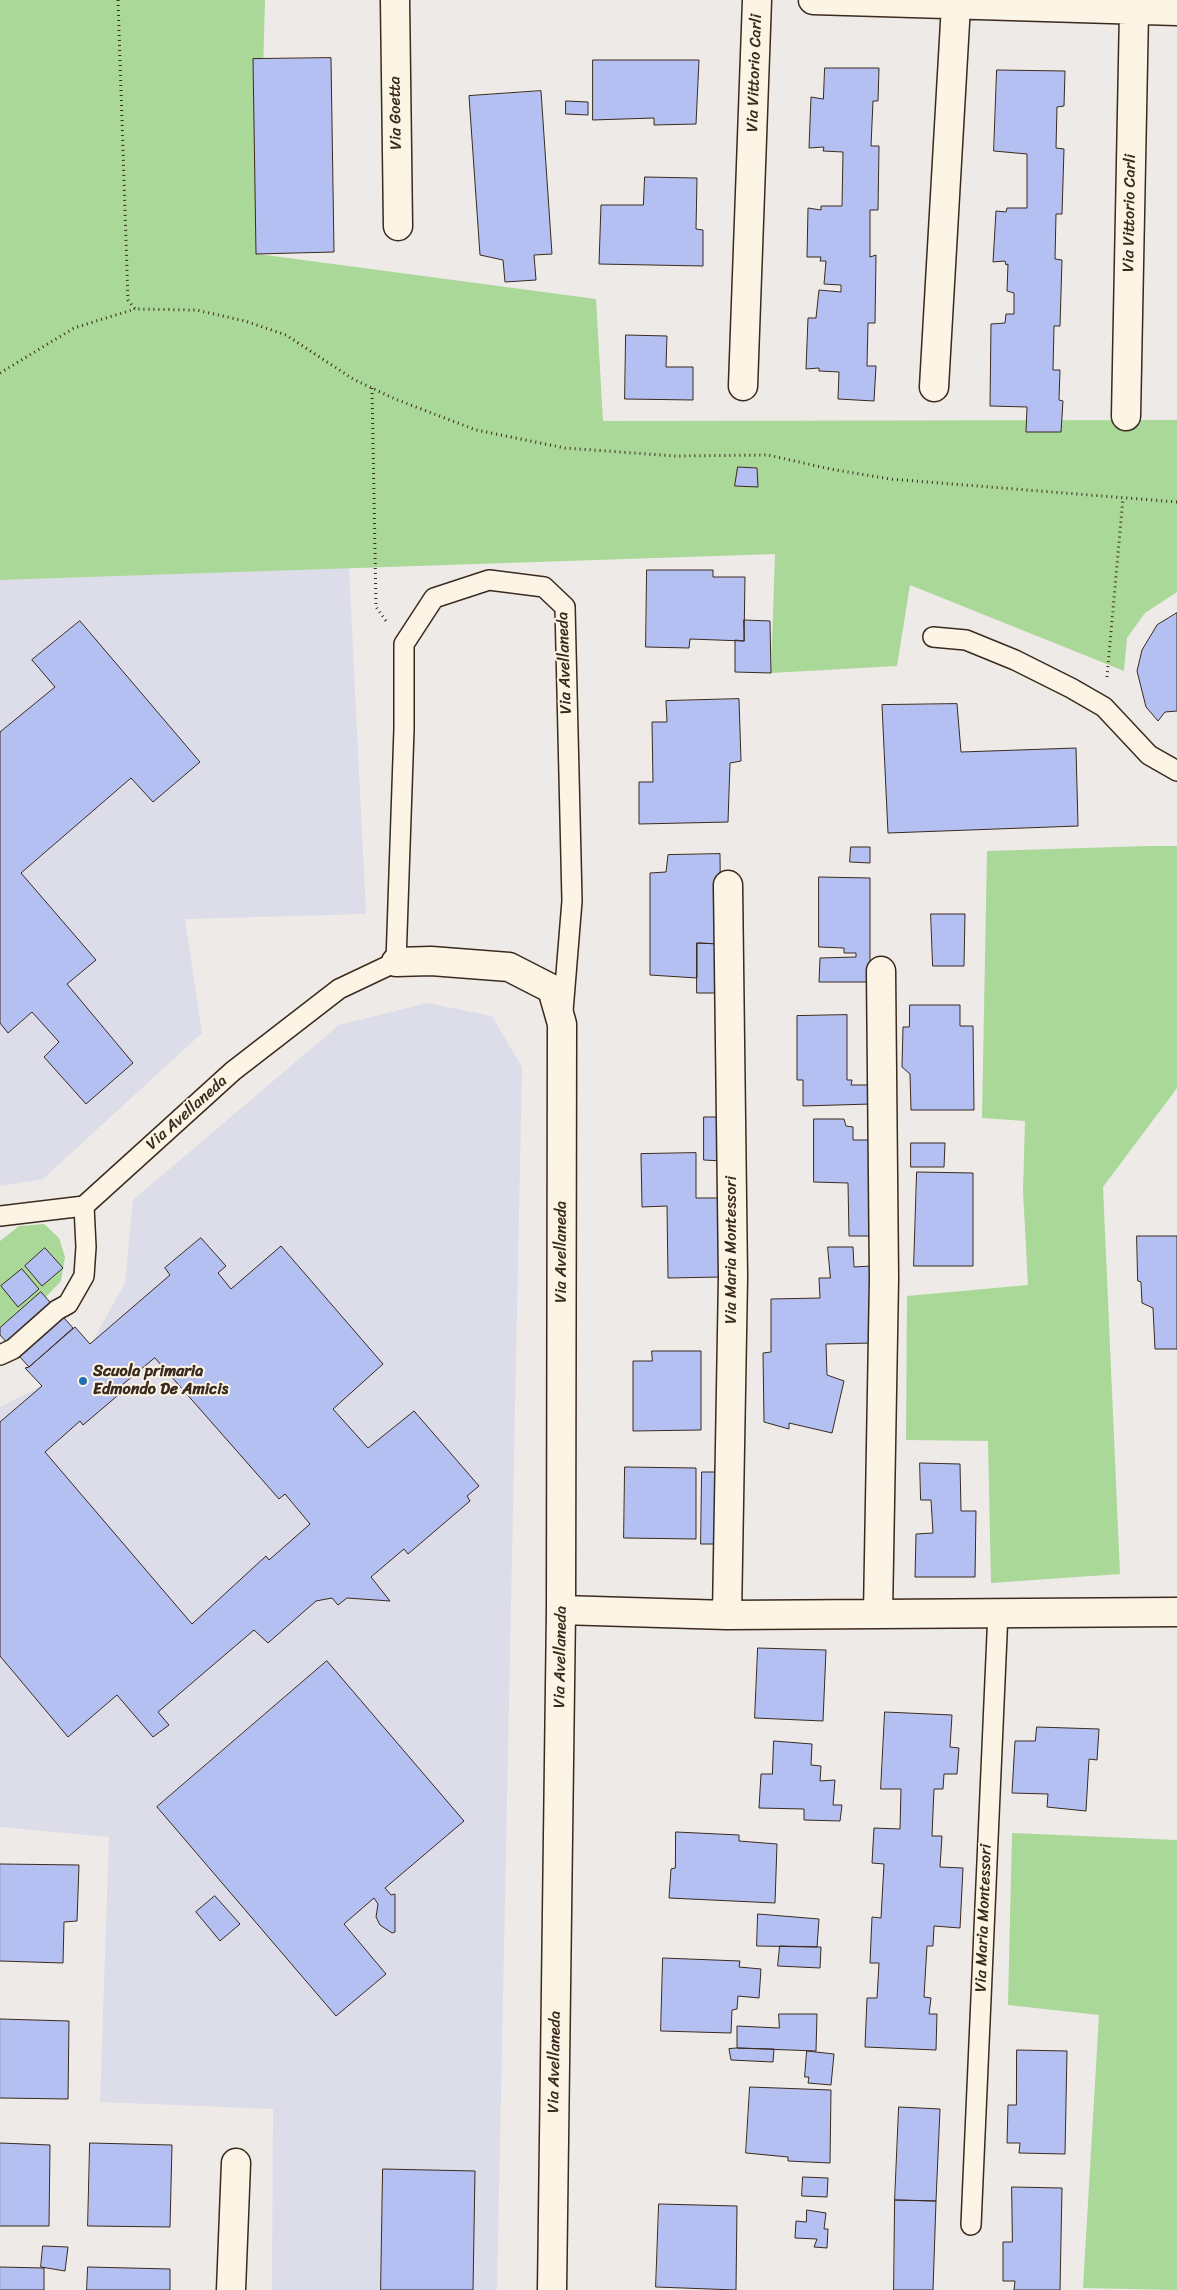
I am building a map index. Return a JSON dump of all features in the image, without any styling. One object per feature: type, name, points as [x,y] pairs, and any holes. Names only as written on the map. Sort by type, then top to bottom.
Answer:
[{"type":"street","name":"Via Goetta","points":[[394,0],[398,226]]},
{"type":"street","name":"Via Vittorio Carli","points":[[744,386],[757,0]]},
{"type":"street","points":[[813,0],[1177,11]]},
{"type":"street","points":[[934,387],[956,5]]},
{"type":"street","name":"Via Vittorio Carli","points":[[1126,416],[1134,11]]},
{"type":"street","name":"Via Maria Montessori","points":[[727,1615],[733,1277],[728,885]]},
{"type":"street","name":"Via Avellaneda","points":[[396,962],[431,961],[509,967],[552,989],[562,1024],[561,1610],[552,2290]]},
{"type":"street","points":[[878,1613],[884,1279],[881,971]]},
{"type":"street","points":[[561,1610],[727,1615],[1177,1612]]},
{"type":"street","points":[[231,2290],[236,2163]]},
{"type":"lane","name":"Via Avellaneda","points":[[404,644],[434,598],[489,580],[544,587],[565,607],[572,901],[562,1024]]},
{"type":"lane","points":[[933,638],[966,640],[1015,660],[1071,688],[1104,707],[1149,755],[1177,771]]},
{"type":"lane","points":[[396,962],[404,729],[404,644]]},
{"type":"lane","name":"Via Avellaneda","points":[[84,1206],[241,1065],[339,989],[396,962]]},
{"type":"lane","points":[[0,1216],[84,1206],[86,1247],[84,1276],[68,1304],[58,1310],[13,1349],[0,1355]]},
{"type":"lane","name":"Via Maria Montessori","points":[[971,2225],[998,1612]]},
{"type":"path","points":[[118,0],[128,300],[135,309]]},
{"type":"path","points":[[0,373],[74,328],[135,309],[196,310],[245,322],[286,336],[354,379],[372,388],[476,430],[565,448],[675,456],[768,455],[830,470],[890,479],[1177,502]]},
{"type":"path","points":[[372,388],[376,607],[404,644]]},
{"type":"path","points":[[1104,707],[1123,498]]},
{"type":"shaded area","points":[[349,568],[366,914],[185,919],[202,1033],[43,1179],[0,1186],[0,580]]},
{"type":"shaded area","points":[[428,1003],[492,1016],[522,1067],[497,2290],[272,2290],[273,2109],[100,2102],[109,1837],[0,1827],[0,1407],[78,1367],[125,1283],[133,1200],[339,1025]]},
{"type":"green space","points":[[0,0],[265,0],[258,254],[596,299],[603,421],[1177,420],[1177,592],[1145,613],[1127,638],[1124,671],[910,585],[897,666],[771,673],[775,554],[0,580]]},
{"type":"green space","points":[[1177,846],[1177,1088],[1103,1187],[1120,1574],[991,1583],[988,1441],[906,1440],[907,1296],[1028,1285],[1023,1191],[1025,1121],[982,1118],[987,851]]},
{"type":"green space","points":[[44,1224],[59,1238],[65,1257],[61,1281],[46,1297],[41,1292],[0,1328],[0,1241],[19,1226]]},
{"type":"green space","points":[[1012,1833],[1177,1840],[1177,2290],[1083,2288],[1099,2015],[1008,2005]]},
{"type":"building","points":[[331,58],[334,252],[256,254],[253,59]]},
{"type":"building","points":[[593,60],[699,60],[696,124],[654,125],[654,118],[593,120]]},
{"type":"building","points":[[825,68],[879,68],[878,101],[873,101],[871,146],[879,146],[878,210],[870,210],[870,257],[876,255],[875,323],[868,323],[867,366],[876,366],[874,401],[838,399],[839,372],[819,371],[819,368],[806,369],[808,318],[816,318],[819,290],[841,292],[841,285],[824,284],[826,261],[820,261],[821,257],[807,257],[808,208],[821,210],[821,206],[842,206],[843,152],[823,151],[824,147],[809,148],[811,97],[823,99]]},
{"type":"building","points":[[997,70],[1065,71],[1064,106],[1057,107],[1056,148],[1064,149],[1062,214],[1056,214],[1055,259],[1062,260],[1060,326],[1054,326],[1053,370],[1060,370],[1059,400],[1063,401],[1061,432],[1026,432],[1027,407],[990,406],[991,324],[1005,323],[1006,314],[1014,314],[1014,293],[1007,291],[1008,264],[1006,265],[1005,261],[993,262],[996,211],[1006,212],[1007,208],[1027,208],[1027,154],[994,151]]},
{"type":"building","points":[[541,91],[552,254],[534,255],[536,280],[505,282],[503,260],[480,255],[469,96]]},
{"type":"building","points":[[566,101],[588,102],[588,115],[566,114]]},
{"type":"building","points":[[645,177],[697,178],[696,229],[703,230],[703,266],[599,264],[601,205],[643,205]]},
{"type":"building","points":[[626,335],[667,336],[666,367],[693,367],[693,400],[625,399]]},
{"type":"building","points":[[738,467],[757,468],[758,487],[735,486]]},
{"type":"building","points":[[647,570],[713,570],[713,577],[745,577],[744,641],[690,639],[689,648],[646,647]]},
{"type":"building","points":[[1177,613],[1177,711],[1165,712],[1158,721],[1146,707],[1137,671],[1142,650],[1157,625]]},
{"type":"building","points":[[744,620],[770,621],[771,673],[735,672],[735,640],[744,641]]},
{"type":"building","points":[[80,621],[200,762],[153,802],[131,778],[21,873],[96,960],[67,984],[133,1063],[86,1104],[44,1057],[59,1042],[32,1012],[8,1033],[0,1023],[0,732],[55,687],[32,660]]},
{"type":"building","points":[[739,699],[741,761],[730,763],[728,822],[639,824],[639,782],[653,782],[652,722],[667,722],[666,701]]},
{"type":"building","points":[[957,704],[961,752],[1076,748],[1078,826],[888,833],[882,705]]},
{"type":"building","points":[[851,847],[870,847],[870,863],[850,862]]},
{"type":"building","points":[[720,854],[721,944],[697,943],[697,978],[650,975],[650,873],[666,872],[668,855]]},
{"type":"building","points":[[819,877],[870,878],[870,982],[819,982],[820,958],[856,957],[856,953],[844,953],[844,948],[819,947]]},
{"type":"building","points":[[931,914],[965,914],[964,966],[933,966]]},
{"type":"building","points":[[697,943],[721,944],[721,993],[697,993]]},
{"type":"building","points":[[910,1005],[960,1005],[960,1026],[973,1026],[974,1110],[911,1110],[910,1074],[902,1067],[903,1027],[909,1027]]},
{"type":"building","points":[[847,1015],[847,1080],[852,1080],[851,1085],[872,1085],[871,1104],[803,1106],[803,1080],[797,1080],[797,1016]]},
{"type":"building","points":[[704,1117],[721,1117],[721,1161],[704,1160]]},
{"type":"building","points":[[814,1119],[844,1119],[846,1126],[853,1127],[853,1140],[870,1140],[869,1236],[849,1236],[848,1183],[814,1182]]},
{"type":"building","points":[[911,1143],[945,1143],[944,1167],[911,1167]]},
{"type":"building","points":[[696,1153],[696,1198],[722,1198],[723,1277],[668,1278],[667,1206],[642,1207],[641,1154]]},
{"type":"building","points":[[917,1172],[973,1173],[973,1266],[914,1266]]},
{"type":"building","points":[[1137,1236],[1177,1236],[1177,1349],[1155,1349],[1153,1308],[1142,1303],[1141,1282],[1138,1281]]},
{"type":"building","points":[[201,1238],[226,1266],[218,1273],[231,1289],[281,1246],[383,1364],[333,1409],[368,1448],[414,1411],[479,1486],[467,1496],[470,1501],[408,1554],[404,1549],[371,1577],[390,1601],[347,1598],[338,1605],[332,1598],[316,1601],[268,1643],[254,1630],[158,1712],[169,1725],[153,1737],[117,1695],[68,1737],[0,1656],[0,1422],[42,1386],[25,1368],[29,1367],[75,1327],[90,1344],[170,1275],[165,1268]],"holes":[[[155,1358],[279,1499],[285,1494],[310,1524],[269,1560],[266,1556],[192,1624],[45,1452],[80,1421],[83,1425],[123,1391],[119,1388]]]},
{"type":"building","points":[[828,1247],[853,1247],[854,1267],[871,1266],[872,1343],[826,1344],[827,1375],[844,1381],[832,1433],[789,1423],[789,1429],[764,1422],[763,1353],[771,1352],[771,1299],[820,1298],[819,1278],[830,1278]]},
{"type":"building","points":[[45,1248],[63,1268],[42,1286],[25,1266]]},
{"type":"building","points":[[22,1269],[39,1289],[18,1307],[1,1286]]},
{"type":"building","points":[[41,1292],[73,1328],[29,1367],[0,1335],[0,1328]]},
{"type":"building","points":[[652,1351],[701,1351],[701,1430],[633,1431],[633,1361],[652,1361]]},
{"type":"building","points":[[920,1463],[960,1464],[961,1511],[976,1511],[975,1577],[915,1577],[916,1534],[933,1533],[931,1500],[921,1500]]},
{"type":"building","points":[[625,1467],[696,1468],[696,1539],[624,1538]]},
{"type":"building","points":[[702,1472],[724,1472],[724,1544],[701,1544]]},
{"type":"building","points":[[758,1648],[826,1650],[823,1721],[755,1718]]},
{"type":"building","points":[[327,1661],[464,1821],[385,1888],[391,1895],[395,1894],[395,1932],[392,1933],[380,1925],[376,1917],[378,1904],[374,1898],[344,1924],[386,1974],[336,2016],[157,1807]]},
{"type":"building","points":[[885,1712],[952,1715],[950,1747],[959,1748],[957,1774],[944,1774],[943,1789],[934,1789],[932,1836],[942,1836],[940,1867],[963,1868],[960,1928],[934,1926],[933,1946],[927,1946],[924,1997],[931,1998],[929,2014],[937,2014],[936,2050],[865,2047],[867,1998],[877,1998],[879,1963],[870,1963],[872,1917],[881,1918],[884,1864],[872,1863],[874,1828],[900,1829],[901,1789],[881,1789]]},
{"type":"building","points":[[1037,1727],[1099,1729],[1097,1760],[1089,1759],[1086,1811],[1047,1807],[1048,1794],[1012,1793],[1015,1741],[1035,1741]]},
{"type":"building","points":[[774,1741],[812,1744],[811,1765],[821,1766],[820,1781],[835,1780],[833,1805],[842,1805],[840,1821],[804,1820],[804,1809],[759,1808],[761,1774],[772,1774]]},
{"type":"building","points":[[676,1832],[739,1835],[739,1841],[777,1844],[775,1903],[669,1898],[671,1869],[675,1868]]},
{"type":"building","points":[[0,1864],[79,1865],[77,1921],[64,1922],[63,1963],[0,1961]]},
{"type":"building","points":[[215,1896],[240,1924],[220,1941],[196,1912]]},
{"type":"building","points":[[758,1914],[819,1919],[817,1947],[757,1946]]},
{"type":"building","points":[[780,1946],[821,1947],[820,1968],[778,1966]]},
{"type":"building","points":[[663,1958],[740,1961],[739,1967],[761,1969],[759,1998],[738,1996],[737,2009],[732,2010],[731,2033],[661,2031]]},
{"type":"building","points":[[779,2014],[817,2014],[816,2051],[737,2048],[737,2026],[779,2028]]},
{"type":"building","points":[[0,2019],[69,2021],[68,2099],[0,2098]]},
{"type":"building","points":[[729,2049],[774,2049],[773,2062],[731,2060]]},
{"type":"building","points":[[1017,2050],[1067,2051],[1065,2154],[1019,2153],[1020,2143],[1007,2143],[1008,2105],[1016,2105]]},
{"type":"building","points":[[807,2051],[834,2054],[831,2085],[808,2083],[809,2077],[805,2077]]},
{"type":"building","points":[[750,2087],[831,2090],[830,2163],[788,2161],[788,2157],[746,2153]]},
{"type":"building","points":[[899,2107],[940,2109],[936,2201],[895,2200]]},
{"type":"building","points":[[0,2143],[50,2145],[49,2226],[0,2226]]},
{"type":"building","points":[[90,2143],[172,2145],[170,2227],[88,2226]]},
{"type":"building","points":[[383,2169],[475,2171],[473,2290],[381,2290]]},
{"type":"building","points":[[803,2177],[828,2178],[827,2197],[802,2196]]},
{"type":"building","points":[[1012,2187],[1062,2188],[1060,2290],[1014,2290],[1015,2281],[1003,2281],[1003,2242],[1012,2242]]},
{"type":"building","points":[[895,2200],[936,2201],[933,2290],[894,2290]]},
{"type":"building","points":[[659,2204],[737,2206],[736,2290],[656,2287]]},
{"type":"building","points":[[807,2210],[826,2213],[824,2229],[828,2229],[827,2248],[814,2247],[817,2239],[795,2238],[796,2221],[806,2222]]},
{"type":"building","points":[[43,2246],[68,2247],[65,2271],[41,2267]]},
{"type":"building","points":[[0,2267],[44,2268],[44,2290],[0,2290]]},
{"type":"building","points":[[88,2267],[170,2269],[170,2290],[87,2290]]},
{"type":"place","name":"Scuola primaria Edmondo De Amicis","points":[[83,1381]]}]
